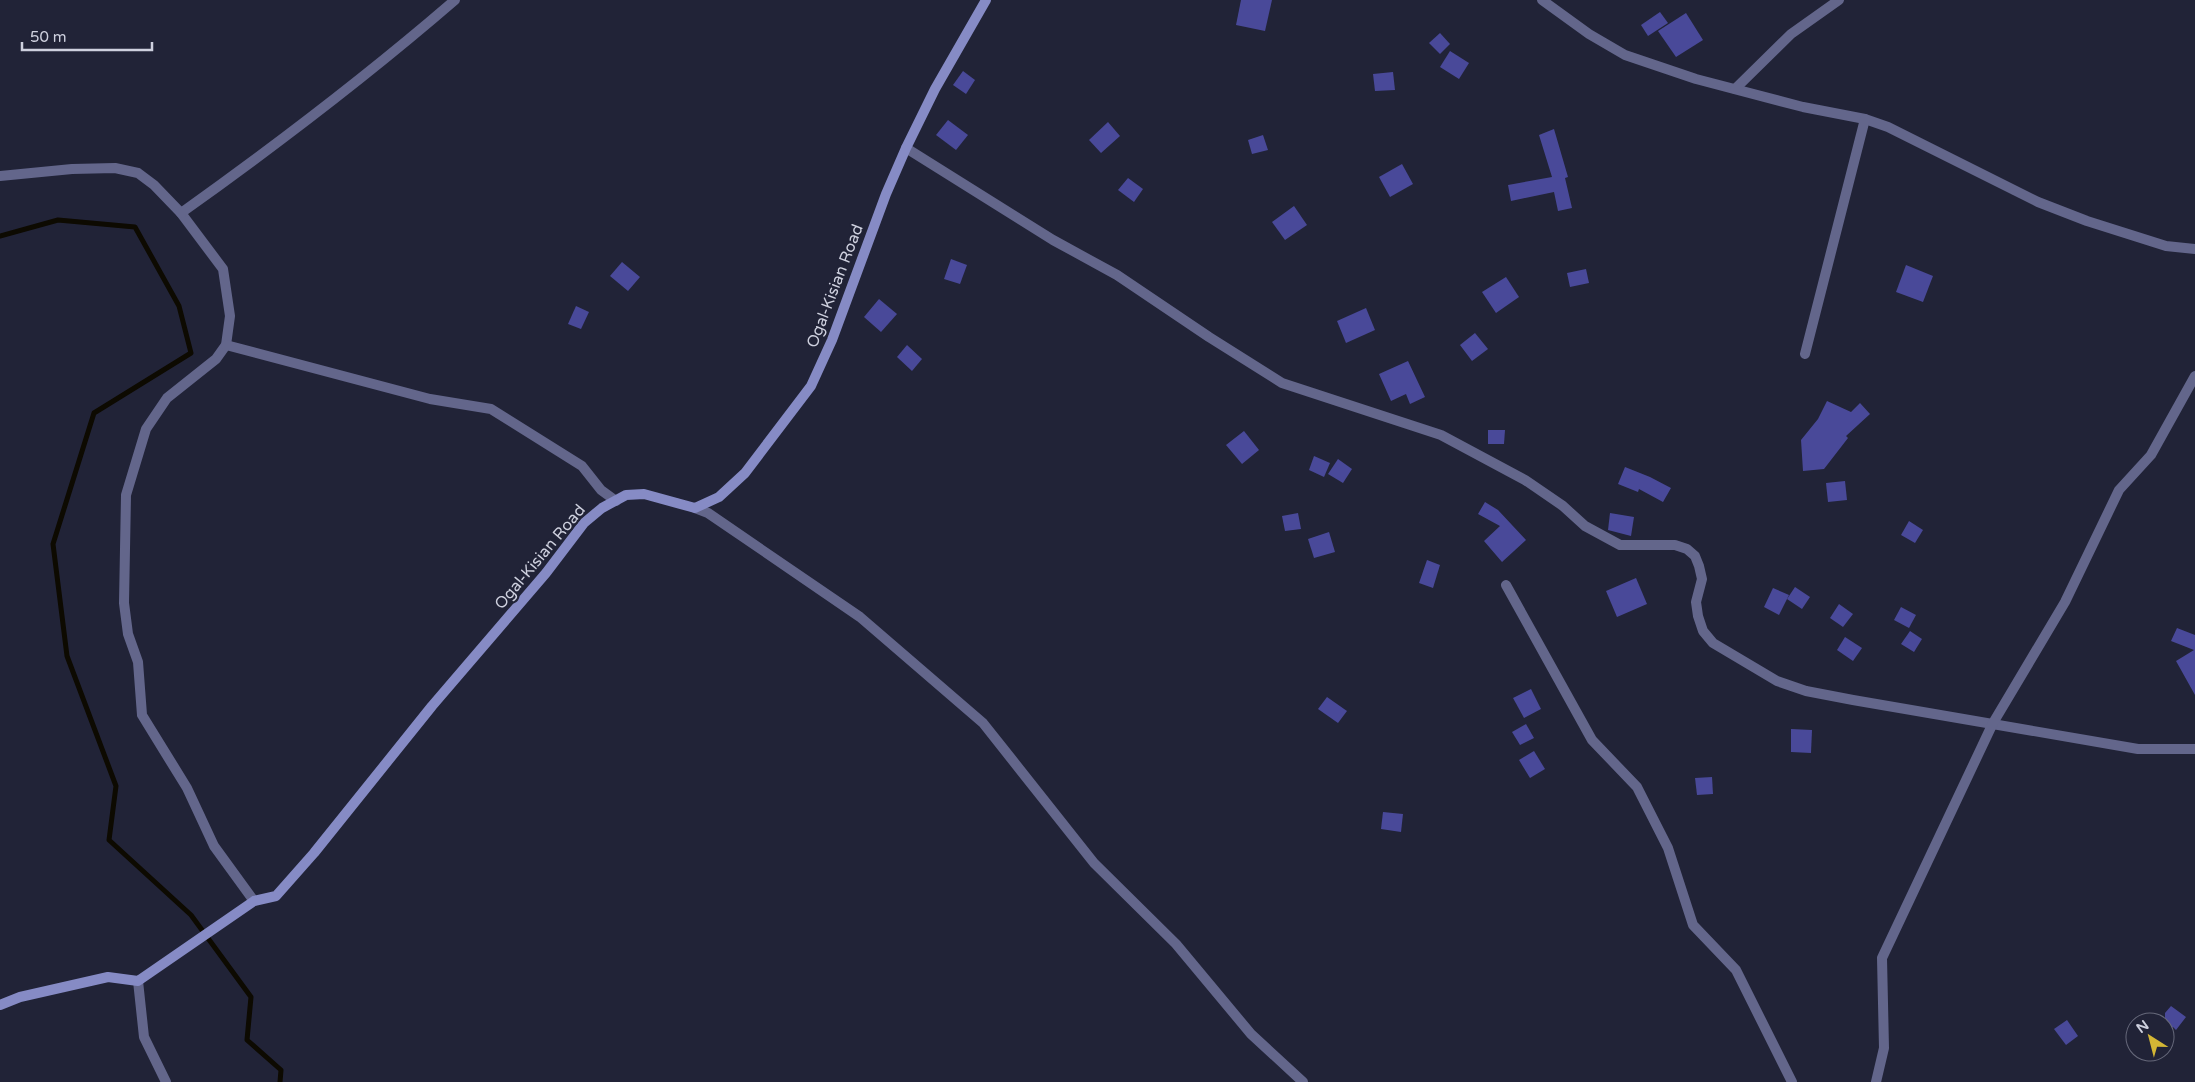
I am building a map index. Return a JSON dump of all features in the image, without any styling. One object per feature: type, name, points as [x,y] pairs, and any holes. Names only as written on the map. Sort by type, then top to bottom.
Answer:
[{"type":"main road","name":"Ogal-Kisian Road","points":[[138,981],[254,901],[276,896],[314,853],[432,706],[546,573],[584,523],[602,508],[626,495],[644,494],[695,508],[719,497],[745,473],[811,386],[832,340],[886,194],[906,148],[935,89],[986,0]]},
{"type":"main road","points":[[0,1005],[20,997],[108,977],[138,981]]},
{"type":"street","points":[[181,213],[295,132],[395,52],[455,0]]},
{"type":"street","points":[[1542,0],[1589,34],[1625,56],[1803,107],[1865,119],[1896,131],[2038,202],[2166,246],[2195,250]]},
{"type":"street","points":[[1736,89],[1791,34],[1840,0]]},
{"type":"street","points":[[1804,354],[1865,119]]},
{"type":"street","points":[[906,148],[1053,240],[1117,274],[1209,337],[1282,383],[1441,435],[1524,480],[1563,506],[1585,526],[1620,545],[1675,545],[1687,550],[1695,556],[1700,566],[1702,579],[1696,602],[1703,631],[1713,643],[1726,652],[1776,681],[1816,692],[2138,749],[2195,749]]},
{"type":"street","points":[[0,176],[72,169],[115,168],[138,173],[154,185],[181,213],[223,269],[230,316],[226,346],[216,359],[167,398],[146,429],[126,495],[124,603],[128,634],[138,662],[142,715],[187,788],[214,846],[254,901]]},
{"type":"street","points":[[226,346],[430,399],[491,409],[582,466],[601,490],[616,501]]},
{"type":"street","points":[[1876,1082],[1884,1048],[1882,958],[1993,722],[2065,602],[2119,490],[2151,455],[2195,376]]},
{"type":"street","points":[[695,508],[708,513],[860,617],[983,723],[1094,863],[1176,944],[1251,1034],[1303,1082]]},
{"type":"street","points":[[1506,585],[1592,740],[1637,787],[1668,848],[1693,925],[1736,970],[1792,1082]]},
{"type":"street","points":[[138,981],[144,1038],[166,1082]]},
{"type":"building","points":[[1241,0],[1272,0],[1265,31],[1236,25]]},
{"type":"building","points":[[1660,12],[1668,23],[1648,36],[1641,25]]},
{"type":"building","points":[[1686,13],[1703,40],[1676,57],[1658,31]]},
{"type":"building","points":[[1440,33],[1450,44],[1440,54],[1429,43]]},
{"type":"building","points":[[1450,51],[1469,63],[1459,79],[1440,67]]},
{"type":"building","points":[[963,71],[975,80],[966,94],[953,85]]},
{"type":"building","points":[[1393,72],[1395,90],[1375,91],[1373,74]]},
{"type":"building","points":[[948,120],[968,135],[956,150],[936,135]]},
{"type":"building","points":[[1108,122],[1120,136],[1101,153],[1089,140]]},
{"type":"building","points":[[1554,129],[1568,177],[1565,178],[1572,208],[1558,211],[1554,192],[1511,201],[1508,185],[1552,177],[1539,135]]},
{"type":"building","points":[[1263,135],[1268,150],[1252,154],[1248,140]]},
{"type":"building","points":[[1402,164],[1413,184],[1390,197],[1379,177]]},
{"type":"building","points":[[1128,178],[1143,189],[1134,202],[1118,190]]},
{"type":"building","points":[[1294,206],[1307,225],[1285,240],[1272,222]]},
{"type":"building","points":[[951,259],[967,265],[960,284],[944,279]]},
{"type":"building","points":[[622,262],[640,277],[628,291],[610,276]]},
{"type":"building","points":[[1906,265],[1933,276],[1923,302],[1896,292]]},
{"type":"building","points":[[1586,269],[1589,283],[1570,287],[1567,273]]},
{"type":"building","points":[[1506,277],[1519,297],[1496,313],[1482,292]]},
{"type":"building","points":[[879,299],[897,314],[881,332],[864,317]]},
{"type":"building","points":[[576,306],[589,312],[581,329],[568,324]]},
{"type":"building","points":[[1366,308],[1375,330],[1346,343],[1337,321]]},
{"type":"building","points":[[1475,333],[1488,349],[1472,361],[1460,345]]},
{"type":"building","points":[[907,345],[922,359],[912,371],[897,357]]},
{"type":"building","points":[[1408,361],[1425,397],[1410,404],[1406,394],[1391,401],[1379,374]]},
{"type":"building","points":[[1827,401],[1851,412],[1860,403],[1870,414],[1846,436],[1848,438],[1824,469],[1803,471],[1801,440],[1818,419]]},
{"type":"building","points":[[1488,430],[1505,430],[1504,444],[1488,444]]},
{"type":"building","points":[[1244,431],[1259,450],[1242,464],[1226,445]]},
{"type":"building","points":[[1314,456],[1330,463],[1324,477],[1309,470]]},
{"type":"building","points":[[1338,459],[1352,469],[1343,483],[1328,474]]},
{"type":"building","points":[[1625,467],[1671,488],[1663,502],[1639,489],[1638,492],[1618,484]]},
{"type":"building","points":[[1845,481],[1847,500],[1828,502],[1826,483]]},
{"type":"building","points":[[1485,502],[1498,510],[1526,540],[1502,562],[1484,541],[1500,526],[1478,514]]},
{"type":"building","points":[[1298,513],[1301,529],[1285,531],[1282,516]]},
{"type":"building","points":[[1610,513],[1634,517],[1631,536],[1608,530]]},
{"type":"building","points":[[1909,521],[1923,530],[1915,543],[1901,535]]},
{"type":"building","points":[[1329,532],[1335,552],[1314,558],[1308,539]]},
{"type":"building","points":[[1427,560],[1440,565],[1433,588],[1419,583]]},
{"type":"building","points":[[1636,578],[1647,604],[1617,617],[1606,591]]},
{"type":"building","points":[[1795,587],[1810,597],[1802,609],[1787,599]]},
{"type":"building","points":[[1773,588],[1789,595],[1779,615],[1764,607]]},
{"type":"building","points":[[1839,604],[1853,614],[1843,627],[1830,618]]},
{"type":"building","points":[[1901,607],[1916,615],[1909,628],[1894,620]]},
{"type":"building","points":[[2177,628],[2195,635],[2195,695],[2176,661],[2194,650],[2171,641]]},
{"type":"building","points":[[1910,631],[1922,639],[1914,652],[1901,644]]},
{"type":"building","points":[[1845,637],[1862,648],[1853,661],[1837,650]]},
{"type":"building","points":[[1531,689],[1541,709],[1524,718],[1513,698]]},
{"type":"building","points":[[1327,697],[1347,711],[1338,723],[1318,709]]},
{"type":"building","points":[[1526,724],[1534,738],[1520,745],[1512,732]]},
{"type":"building","points":[[1791,729],[1812,730],[1811,753],[1791,752]]},
{"type":"building","points":[[1534,751],[1545,769],[1530,778],[1519,760]]},
{"type":"building","points":[[1712,777],[1713,794],[1697,795],[1695,778]]},
{"type":"building","points":[[1383,812],[1403,814],[1401,832],[1381,829]]},
{"type":"building","points":[[2171,1006],[2186,1017],[2176,1030],[2175,1012],[2166,1012]]},
{"type":"building","points":[[2067,1020],[2078,1036],[2066,1045],[2054,1029]]},
{"type":"waterway","points":[[0,236],[58,220],[135,227],[179,306],[191,353],[94,413],[53,544],[67,656],[116,786],[109,840],[191,915],[251,997],[247,1040],[281,1070],[280,1082]]}]
